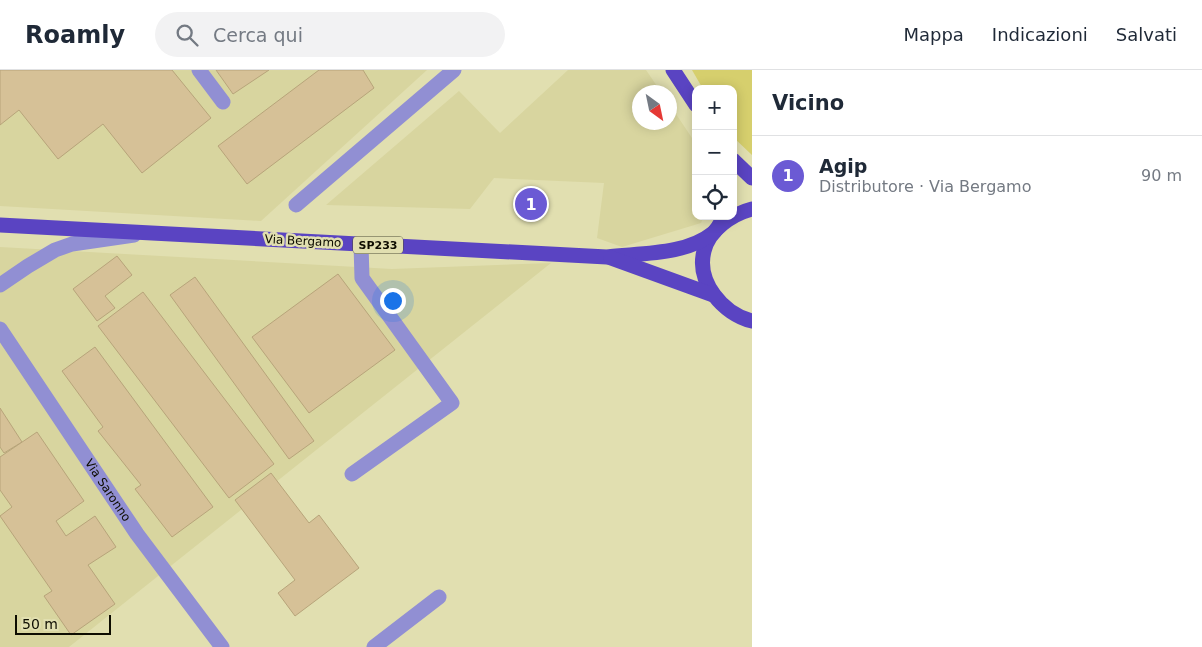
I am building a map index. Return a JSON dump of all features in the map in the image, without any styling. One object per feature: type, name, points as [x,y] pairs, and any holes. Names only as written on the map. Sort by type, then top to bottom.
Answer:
[{"type":"main road","points":[[673,70],[692,100]]},
{"type":"main road","points":[[737,164],[752,178]]},
{"type":"main road","name":"SP233","points":[[750,321],[728,309],[713,295],[705,277],[702,260],[708,241],[714,232],[736,215],[752,209]]},
{"type":"main road","points":[[714,232],[722,220]]},
{"type":"main road","name":"Via Bergamo","points":[[0,225],[607,257],[674,250],[692,245],[714,232]]},
{"type":"main road","name":"Via Bergamo","points":[[607,257],[713,295]]},
{"type":"street","points":[[199,70],[223,102]]},
{"type":"street","points":[[296,205],[454,70]]},
{"type":"street","points":[[0,285],[55,250],[72,244],[148,233]]},
{"type":"street","points":[[352,474],[452,403],[362,278],[361,244]]},
{"type":"street","name":"Via Saronno","points":[[0,328],[137,534],[222,647]]},
{"type":"street","points":[[374,647],[439,597]]},
{"type":"shaded area","points":[[0,70],[427,70],[261,221],[0,206]]},
{"type":"shaded area","points":[[568,70],[646,70],[656,85],[632,85],[632,130],[677,130],[677,116],[692,138],[692,220],[702,220],[701,223],[622,247],[597,238],[604,183],[494,178],[470,209],[326,205],[459,91],[500,133]]},
{"type":"shaded area","points":[[692,70],[752,70],[752,155],[737,141],[737,85],[701,85]]},
{"type":"shaded area","points":[[0,247],[392,269],[551,263],[69,647],[0,647]]},
{"type":"building","points":[[0,70],[172,70],[211,118],[142,173],[103,124],[58,159],[19,110],[0,125]]},
{"type":"building","points":[[216,70],[269,70],[233,94]]},
{"type":"building","points":[[319,70],[363,70],[374,88],[247,184],[218,146]]},
{"type":"building","points":[[117,256],[132,275],[105,296],[115,308],[97,321],[73,289]]},
{"type":"building","points":[[338,274],[395,350],[309,413],[252,337]]},
{"type":"building","points":[[195,277],[314,441],[289,459],[170,295]]},
{"type":"building","points":[[143,292],[274,464],[229,498],[98,326]]},
{"type":"building","points":[[95,347],[213,507],[172,537],[135,489],[141,485],[98,431],[103,427],[62,371]]},
{"type":"building","points":[[0,408],[22,442],[4,453],[0,447]]},
{"type":"building","points":[[37,432],[84,501],[56,521],[66,536],[95,516],[116,547],[88,565],[115,604],[71,635],[44,596],[52,591],[0,516],[12,507],[0,490],[0,457]]},
{"type":"building","points":[[271,473],[309,523],[319,515],[359,568],[295,616],[278,593],[295,580],[235,500]]},
{"type":"place","name":"Agip","points":[[531,204]]}]
